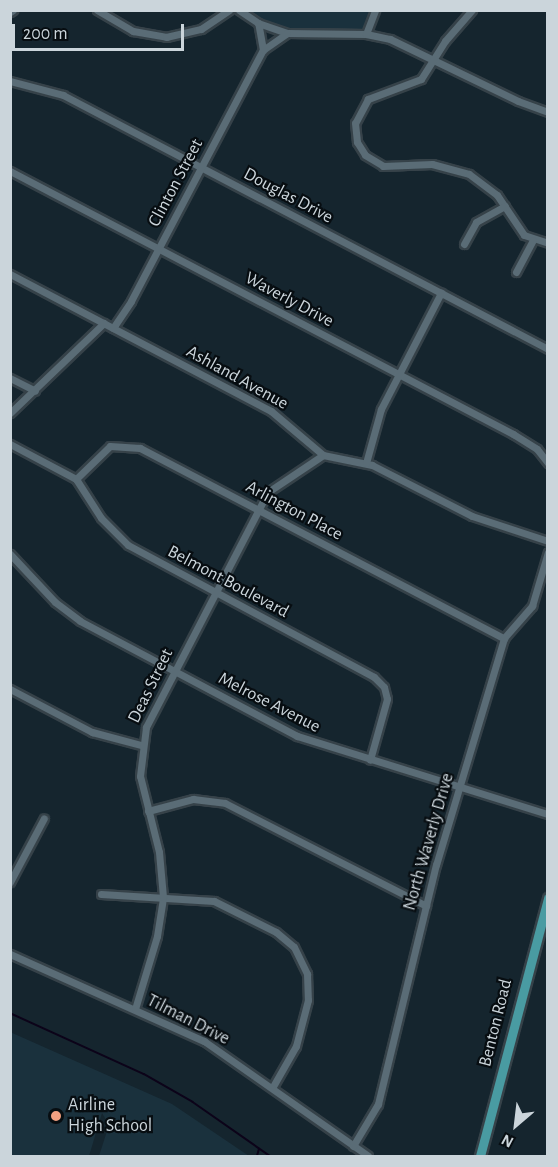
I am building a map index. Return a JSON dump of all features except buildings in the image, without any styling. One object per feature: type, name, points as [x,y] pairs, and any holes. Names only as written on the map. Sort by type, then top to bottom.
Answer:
[{"type":"main road","name":"Benton Road","points":[[480,1156],[548,898]]},
{"type":"street","points":[[97,10],[133,31],[166,37],[201,29],[229,10]]},
{"type":"street","points":[[239,10],[258,23],[287,33],[366,34],[390,39],[435,58],[518,101],[548,112]]},
{"type":"street","points":[[366,34],[375,10]]},
{"type":"street","points":[[472,10],[445,41],[416,82],[378,92],[368,99],[355,123],[357,142],[365,155],[383,166],[432,164],[468,174],[490,189],[505,206],[516,227],[533,240],[548,243]]},
{"type":"street","points":[[258,23],[263,50]]},
{"type":"street","name":"Clinton Street","points":[[112,328],[159,249],[263,50],[287,33]]},
{"type":"street","name":"Douglas Drive","points":[[10,81],[55,91],[548,349]]},
{"type":"street","name":"Waverly Drive","points":[[10,171],[525,441],[548,463]]},
{"type":"street","points":[[464,244],[476,222],[505,206]]},
{"type":"street","points":[[516,272],[533,240]]},
{"type":"street","name":"Ashland Avenue","points":[[10,274],[278,415],[323,455]]},
{"type":"street","points":[[366,463],[381,409],[441,292]]},
{"type":"street","points":[[10,413],[104,323]]},
{"type":"street","points":[[10,378],[35,391]]},
{"type":"street","name":"Belmont Boulevard","points":[[10,444],[76,479],[101,518],[122,541],[380,682],[387,693],[387,706],[370,760]]},
{"type":"street","name":"Arlington Place","points":[[76,479],[104,449],[128,445],[259,510],[504,638]]},
{"type":"street","points":[[323,455],[366,463],[472,516],[548,541]]},
{"type":"street","name":"Deas Street","points":[[135,1009],[157,936],[163,897],[159,852],[140,776],[141,745],[174,671],[274,485],[323,455]]},
{"type":"street","name":"North Waverly Drive","points":[[353,1146],[378,1104],[426,906],[504,638],[532,606],[548,552]]},
{"type":"street","name":"Melrose Avenue","points":[[10,554],[70,614],[297,736],[548,814]]},
{"type":"street","points":[[10,689],[92,732],[141,745]]},
{"type":"street","points":[[148,811],[193,799],[233,806],[426,906]]},
{"type":"street","points":[[10,882],[44,818]]},
{"type":"street","points":[[101,894],[220,903],[282,936],[299,954],[307,974],[308,1000],[296,1046],[272,1088]]},
{"type":"street","name":"Tilman Drive","points":[[10,954],[204,1041],[368,1156]]},
{"type":"shaded area","points":[[239,11],[375,11],[366,34],[277,30]]},
{"type":"shaded area","points":[[10,1032],[172,1104],[249,1156],[99,1156],[109,1125],[102,1113],[89,1156],[11,1156]]},
{"type":"waterway","points":[[10,1013],[144,1074],[193,1102],[270,1156]]},
{"type":"waterway","points":[[257,1156],[259,1149]]},
{"type":"place","name":"Airline High School","points":[[56,1116]]}]
